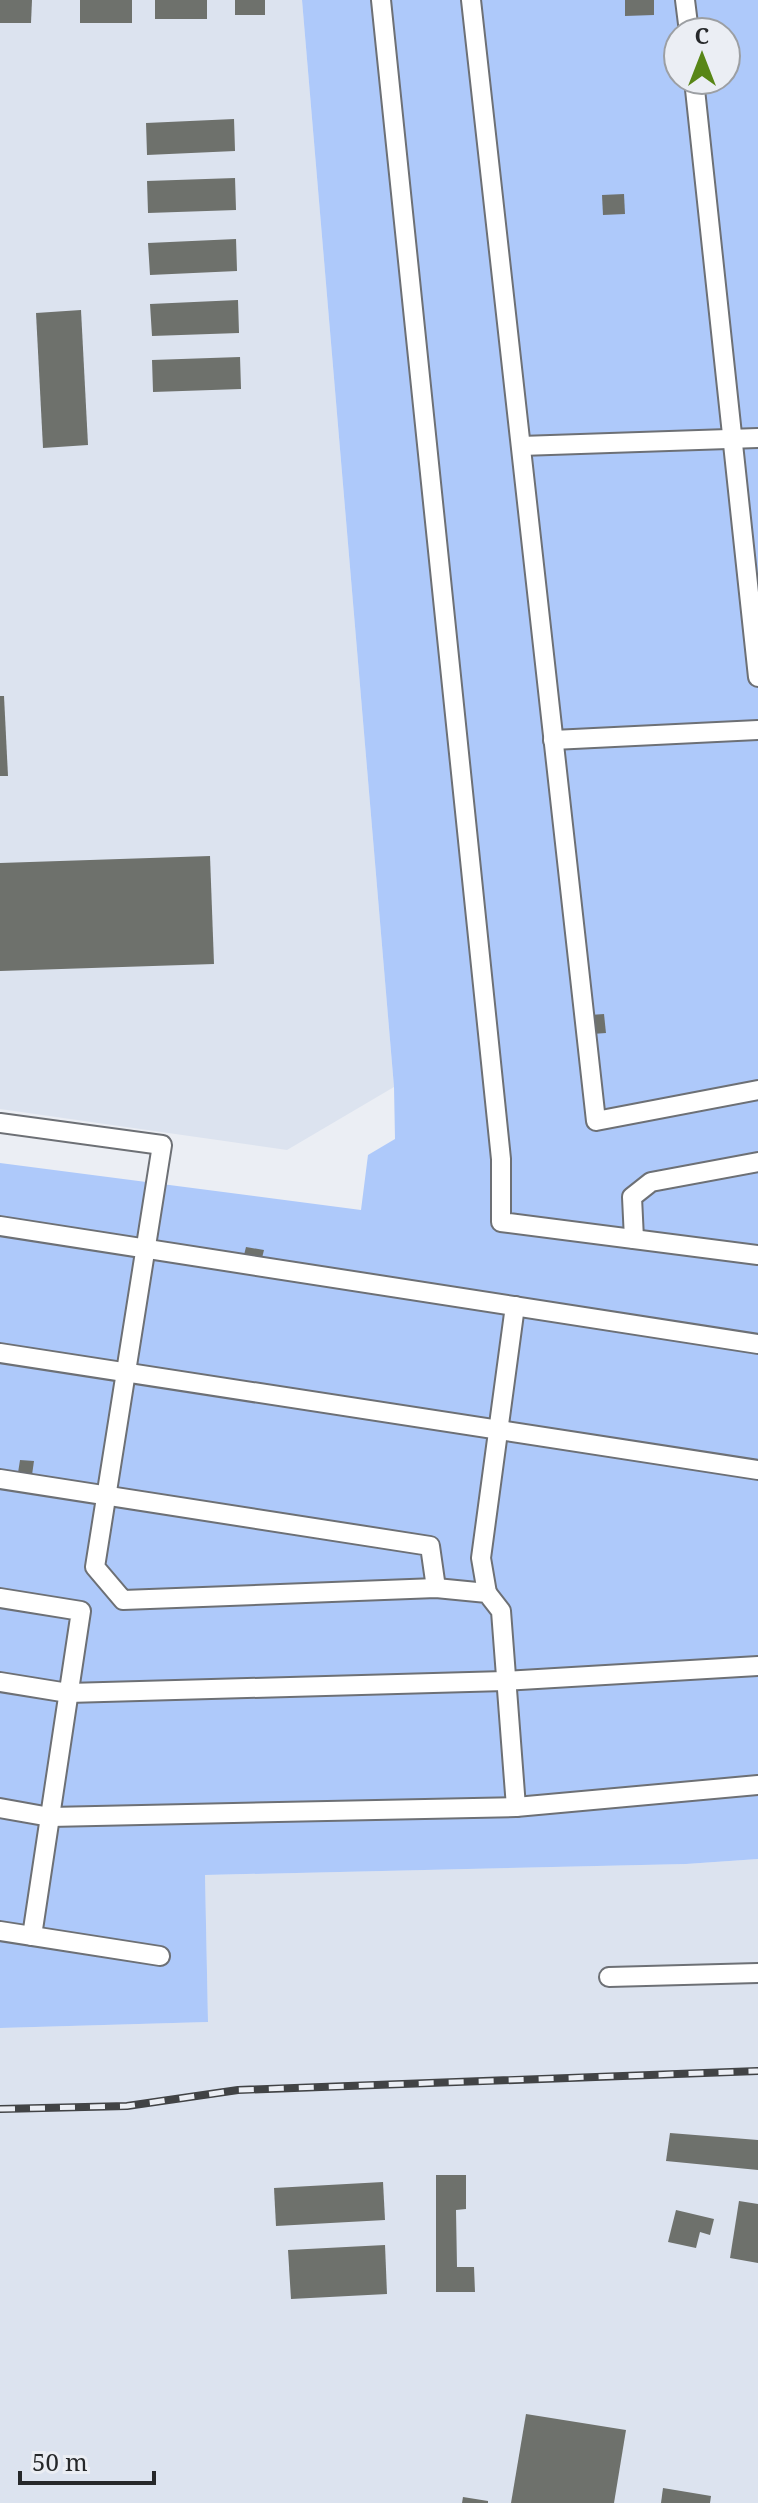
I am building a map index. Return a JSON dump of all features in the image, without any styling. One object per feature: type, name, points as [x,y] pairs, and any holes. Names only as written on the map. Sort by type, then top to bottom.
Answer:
[{"type":"street","points":[[381,0],[501,1159],[501,1222],[758,1255]]},
{"type":"street","points":[[471,0],[596,1121],[758,1090]]},
{"type":"street","points":[[696,96],[758,677]]},
{"type":"street","points":[[521,446],[758,438]]},
{"type":"street","points":[[553,740],[758,730]]},
{"type":"street","points":[[0,1123],[162,1145],[95,1567],[123,1600],[436,1588],[487,1593]]},
{"type":"street","points":[[634,1239],[632,1197],[651,1182],[758,1162]]},
{"type":"street","points":[[0,1226],[758,1344]]},
{"type":"street","points":[[515,1306],[481,1558],[487,1593],[501,1611],[516,1807]]},
{"type":"street","points":[[0,1353],[758,1470]]},
{"type":"street","points":[[0,1479],[430,1546],[436,1588]]},
{"type":"street","points":[[0,1598],[81,1611],[32,1936]]},
{"type":"street","points":[[0,1682],[68,1693],[505,1681],[758,1666]]},
{"type":"street","points":[[0,1808],[50,1817],[516,1807],[758,1785]]},
{"type":"street","points":[[0,1931],[160,1956]]},
{"type":"street","points":[[609,1977],[758,1973]]},
{"type":"shaded area","points":[[0,0],[302,0],[394,1087],[287,1150],[0,1109]]},
{"type":"shaded area","points":[[302,0],[758,0],[758,1859],[686,1864],[205,1875],[208,2022],[0,2028],[0,1163],[361,1210],[368,1155],[395,1139],[394,1087]]},
{"type":"shaded area","points":[[758,1859],[758,2503],[0,2503],[0,2028],[208,2022],[205,1875],[686,1864]]},
{"type":"building","points":[[0,0],[32,0],[31,23],[0,23]]},
{"type":"building","points":[[80,0],[132,0],[132,23],[80,23]]},
{"type":"building","points":[[155,0],[207,0],[207,19],[155,19]]},
{"type":"building","points":[[235,0],[265,0],[265,15],[235,15]]},
{"type":"building","points":[[625,0],[654,0],[654,15],[625,16]]},
{"type":"building","points":[[234,119],[235,151],[147,155],[146,123]]},
{"type":"building","points":[[235,178],[236,210],[148,213],[147,181]]},
{"type":"building","points":[[624,194],[625,214],[603,215],[602,195]]},
{"type":"building","points":[[236,239],[237,271],[150,275],[148,243]]},
{"type":"building","points":[[238,300],[239,333],[152,336],[150,304]]},
{"type":"building","points":[[81,310],[88,445],[43,448],[36,313]]},
{"type":"building","points":[[240,357],[241,389],[153,392],[152,360]]},
{"type":"building","points":[[0,696],[4,696],[8,776],[0,776]]},
{"type":"building","points":[[210,856],[214,964],[0,971],[0,863]]},
{"type":"building","points":[[604,1014],[606,1033],[592,1034],[590,1015]]},
{"type":"building","points":[[246,1247],[264,1250],[261,1262],[243,1259]]},
{"type":"building","points":[[20,1460],[34,1461],[32,1475],[18,1473]]},
{"type":"building","points":[[670,2133],[758,2140],[758,2170],[666,2161]]},
{"type":"building","points":[[436,2175],[466,2175],[466,2209],[456,2210],[457,2267],[474,2267],[475,2292],[436,2292]]},
{"type":"building","points":[[383,2182],[385,2220],[276,2226],[274,2188]]},
{"type":"building","points":[[739,2201],[758,2204],[758,2263],[730,2258]]},
{"type":"building","points":[[676,2210],[714,2219],[710,2235],[700,2232],[696,2248],[668,2242]]},
{"type":"building","points":[[385,2245],[387,2294],[291,2299],[288,2250]]},
{"type":"building","points":[[526,2414],[626,2430],[614,2503],[511,2503]]},
{"type":"building","points":[[663,2488],[711,2496],[710,2503],[661,2503]]},
{"type":"building","points":[[463,2497],[488,2501],[488,2503],[462,2503]]},
{"type":"railway","points":[[0,2109],[127,2106],[238,2090],[758,2071]]}]
